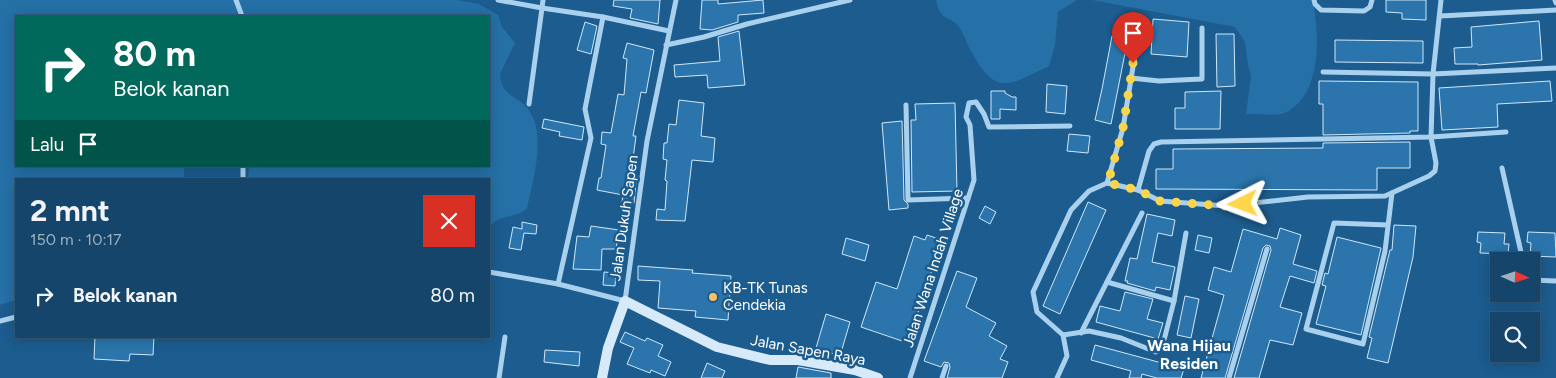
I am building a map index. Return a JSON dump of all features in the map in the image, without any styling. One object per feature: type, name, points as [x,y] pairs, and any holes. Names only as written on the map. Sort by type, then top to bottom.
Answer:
[{"type":"street","points":[[236,0],[242,15]]},
{"type":"street","points":[[498,0],[603,17],[669,31]]},
{"type":"street","points":[[529,104],[543,0]]},
{"type":"street","name":"Jalan Dukuh Sapen","points":[[490,272],[558,284],[625,301],[647,141],[676,0]]},
{"type":"street","points":[[666,45],[850,0]]},
{"type":"street","points":[[1314,0],[1321,10],[1364,11],[1370,7],[1372,0]]},
{"type":"street","points":[[1057,378],[1067,356],[1063,335],[1037,312],[1033,292],[1071,210],[1090,191],[1108,183],[1138,190],[1160,201],[1226,206],[1308,197],[1385,196],[1429,176],[1435,171],[1436,163],[1432,137],[1433,74],[1441,0]]},
{"type":"street","points":[[1440,16],[1556,10]]},
{"type":"street","points":[[558,284],[591,138],[585,109],[603,17]]},
{"type":"street","points":[[1108,183],[1123,128],[1140,18]]},
{"type":"street","points":[[1131,78],[1159,81],[1202,79],[1202,28]]},
{"type":"street","points":[[1322,72],[1433,74],[1556,68]]},
{"type":"street","name":"Jalan Wana Indah Village","points":[[910,378],[974,180],[970,125],[966,117],[969,102],[976,102],[984,114],[989,127],[1070,126]]},
{"type":"street","points":[[906,105],[908,200],[968,198]]},
{"type":"street","points":[[1138,190],[1149,151],[1154,144],[1162,142],[1432,137],[1506,132]]},
{"type":"street","points":[[1502,168],[1521,252]]},
{"type":"street","points":[[1388,225],[1334,223],[1306,329],[1363,344],[1385,251],[1392,193]]},
{"type":"street","points":[[1082,332],[1142,213]]},
{"type":"street","points":[[1063,335],[1089,331],[1121,338],[1156,352],[1159,351],[1165,344],[1186,232]]},
{"type":"street","points":[[1229,378],[1267,250]]},
{"type":"street","points":[[1540,280],[1556,281]]},
{"type":"street","points":[[1107,282],[1174,301]]},
{"type":"street","points":[[602,378],[608,348],[625,301]]},
{"type":"street","name":"Jalan Sapen Raya","points":[[625,301],[717,347],[770,360],[798,360],[853,374],[878,378]]},
{"type":"street","points":[[0,321],[15,317]]},
{"type":"street","points":[[499,378],[505,337]]},
{"type":"street","points":[[942,378],[946,366]]},
{"type":"shaded area","points":[[0,0],[457,0],[479,4],[498,15],[502,27],[515,43],[500,74],[501,82],[508,92],[526,107],[535,122],[538,146],[537,159],[527,208],[518,214],[495,221],[490,228],[490,178],[248,178],[249,167],[490,167],[490,15],[15,15],[15,167],[184,167],[184,178],[15,178],[15,300],[0,305]]},
{"type":"shaded area","points":[[936,0],[1077,0],[1058,12],[1055,45],[1049,66],[1013,82],[1004,83],[988,76],[970,49],[961,30],[954,22],[943,16]]},
{"type":"shaded area","points":[[1092,0],[1313,0],[1317,46],[1312,78],[1306,93],[1297,104],[1285,113],[1272,115],[1246,114],[1251,77],[1245,42],[1235,27]]},
{"type":"building","points":[[614,0],[660,0],[658,24],[630,18],[632,9],[613,6]]},
{"type":"building","points":[[702,0],[718,0],[718,4],[763,0],[764,13],[738,15],[738,22],[712,30],[700,29]]},
{"type":"building","points":[[1386,0],[1426,0],[1426,20],[1402,19],[1402,13],[1386,12]]},
{"type":"building","points":[[1153,19],[1189,22],[1187,57],[1151,54]]},
{"type":"building","points":[[1539,21],[1542,60],[1478,65],[1455,64],[1454,48],[1472,47],[1471,27]]},
{"type":"building","points":[[585,22],[597,26],[591,54],[577,50]]},
{"type":"building","points":[[739,31],[745,85],[708,88],[707,75],[675,77],[674,65],[720,61],[718,37]]},
{"type":"building","points":[[1216,34],[1234,34],[1235,86],[1217,87]]},
{"type":"building","points":[[1112,36],[1128,38],[1111,124],[1095,120]]},
{"type":"building","points":[[1335,40],[1423,41],[1423,63],[1335,62]]},
{"type":"building","points":[[627,43],[654,50],[646,93],[641,92],[633,136],[636,136],[630,182],[636,182],[634,203],[622,202],[623,195],[597,190],[599,178],[601,178],[606,145],[601,144],[602,132],[611,133],[618,94],[624,95],[627,59],[623,58]]},
{"type":"building","points":[[1319,81],[1418,82],[1418,131],[1410,131],[1410,133],[1323,135],[1323,104],[1319,104]]},
{"type":"building","points":[[1550,81],[1552,101],[1497,104],[1498,127],[1442,130],[1439,88]]},
{"type":"building","points":[[1047,84],[1067,86],[1065,114],[1046,112]]},
{"type":"building","points":[[991,91],[1005,91],[1005,93],[1012,97],[1016,97],[1016,110],[1000,109],[1000,119],[991,119]]},
{"type":"building","points":[[1221,91],[1220,129],[1175,129],[1175,108],[1185,108],[1185,92]]},
{"type":"building","points":[[679,100],[704,103],[701,136],[715,138],[713,162],[692,160],[685,221],[656,220],[657,209],[665,210],[667,160],[663,159],[664,143],[667,143],[669,124],[676,125]]},
{"type":"building","points":[[955,103],[957,191],[912,192],[911,120],[916,120],[915,104]]},
{"type":"building","points":[[544,119],[584,127],[582,140],[559,136],[560,132],[542,128]]},
{"type":"building","points":[[902,121],[904,200],[908,204],[908,208],[889,210],[882,123]]},
{"type":"building","points":[[1069,134],[1090,136],[1088,153],[1067,151]]},
{"type":"building","points":[[1410,142],[1410,168],[1377,168],[1377,190],[1156,189],[1156,169],[1173,169],[1173,149],[1323,148],[1323,143]]},
{"type":"building","points":[[1088,202],[1106,210],[1060,314],[1043,306]]},
{"type":"building","points":[[985,206],[996,212],[990,224],[979,218]]},
{"type":"building","points":[[1147,214],[1175,220],[1172,236],[1158,233],[1152,262],[1175,267],[1170,290],[1156,287],[1155,291],[1125,281],[1130,258],[1137,259]]},
{"type":"building","points":[[522,222],[537,225],[536,234],[524,233],[521,250],[509,248],[513,227],[522,229]]},
{"type":"building","points":[[1394,225],[1416,226],[1413,257],[1388,363],[1367,358],[1372,338],[1369,337],[1390,250],[1392,250]]},
{"type":"building","points":[[591,226],[619,230],[616,249],[602,249],[601,270],[573,269],[577,236],[589,237]]},
{"type":"building","points":[[1280,228],[1301,235],[1293,264],[1317,271],[1314,283],[1290,276],[1280,307],[1302,313],[1293,345],[1270,340],[1259,378],[1234,378],[1271,250],[1270,246],[1266,245],[1263,248],[1225,378],[1201,378],[1224,295],[1208,290],[1214,267],[1231,272],[1243,229],[1277,239]]},
{"type":"building","points":[[1478,232],[1505,233],[1504,244],[1509,244],[1508,252],[1480,253],[1481,243],[1477,242]]},
{"type":"building","points":[[1528,232],[1555,233],[1556,257],[1540,256],[1540,252],[1530,252],[1531,243],[1527,242]]},
{"type":"building","points":[[927,235],[942,240],[908,343],[861,327],[876,282],[897,289],[914,236],[925,240]]},
{"type":"building","points":[[1198,235],[1212,238],[1209,253],[1195,250]]},
{"type":"building","points":[[1337,237],[1381,248],[1361,335],[1316,324],[1326,286],[1322,285],[1325,273],[1328,274]]},
{"type":"building","points":[[846,238],[869,245],[865,261],[842,254]]},
{"type":"building","points":[[638,266],[693,270],[692,273],[731,276],[728,320],[695,317],[696,311],[658,308],[660,281],[638,280]]},
{"type":"building","points":[[957,271],[977,278],[966,307],[996,323],[989,336],[1007,346],[1000,359],[1008,362],[1002,378],[947,378],[950,367],[949,363],[944,362],[941,367],[924,361]]},
{"type":"building","points":[[604,272],[616,273],[615,286],[603,285]]},
{"type":"building","points":[[1125,292],[1153,299],[1147,319],[1163,323],[1158,339],[1096,322],[1100,306],[1120,311]]},
{"type":"building","points":[[1185,296],[1199,299],[1191,338],[1177,335]]},
{"type":"building","points":[[826,314],[850,322],[840,356],[816,348]]},
{"type":"building","points":[[625,332],[645,341],[647,338],[663,345],[658,356],[671,362],[665,376],[651,370],[650,373],[627,364],[634,348],[620,342]]},
{"type":"building","points":[[95,338],[154,338],[153,355],[130,354],[129,361],[94,359]]},
{"type":"building","points":[[1095,345],[1184,369],[1181,378],[1157,378],[1142,374],[1141,378],[1129,378],[1131,371],[1091,360]]},
{"type":"building","points":[[545,350],[580,352],[579,366],[544,362]]},
{"type":"building","points":[[707,363],[725,371],[722,378],[701,378]]},
{"type":"building","points":[[798,367],[831,373],[831,378],[796,378]]},
{"type":"place","name":"KB-TK Tunas Cendekia","points":[[713,297]]},
{"type":"district","name":"Wana Hijau Residen","points":[[1189,354]]},
{"type":"route","points":[[1133,63],[1123,128],[1108,183],[1138,190],[1160,201],[1226,206],[1243,204]]}]
